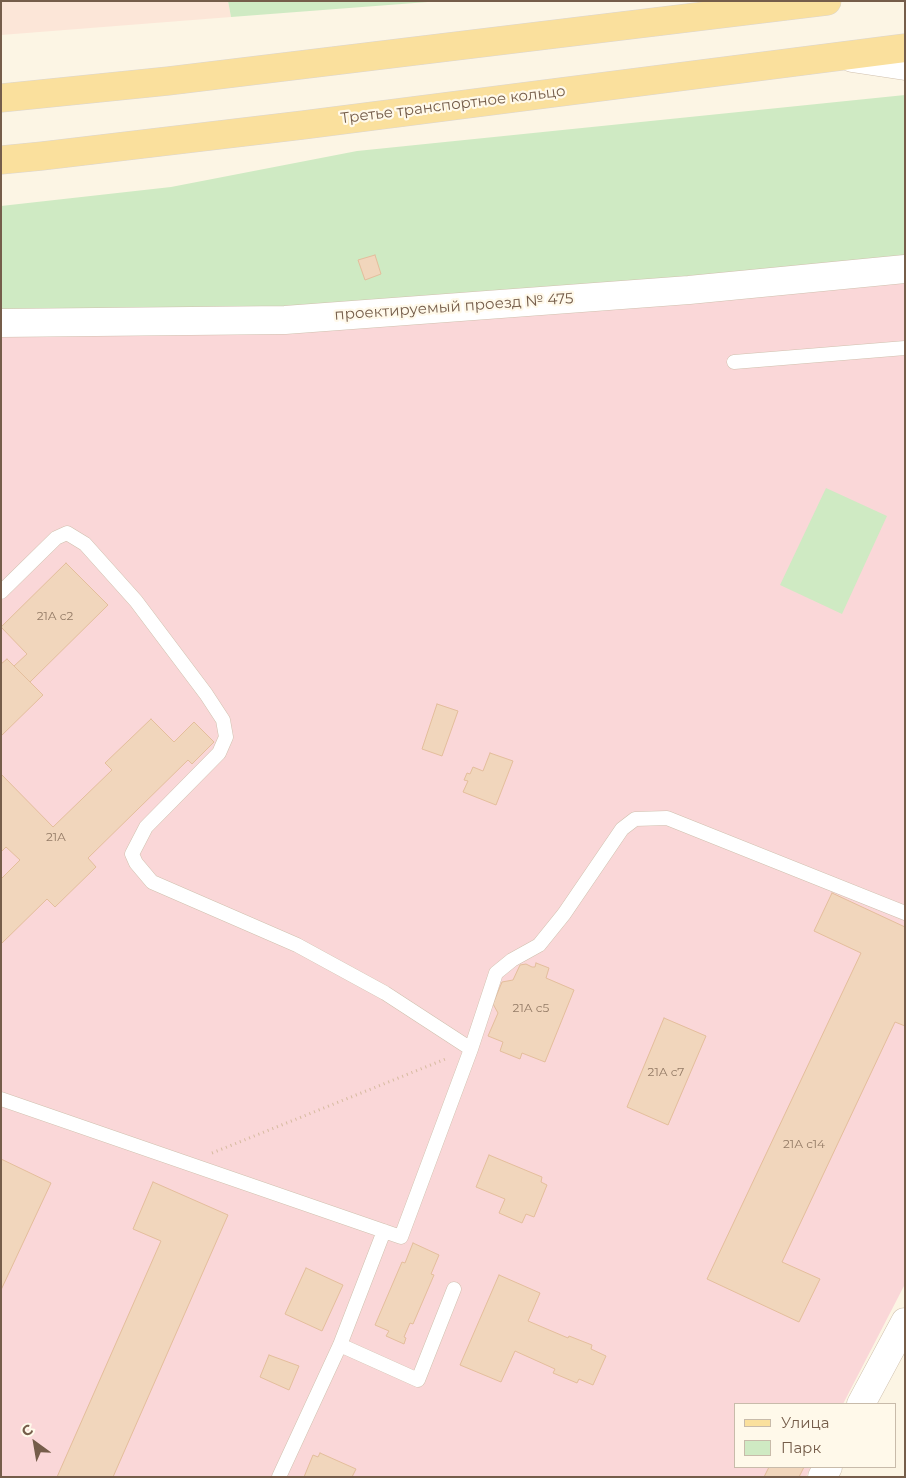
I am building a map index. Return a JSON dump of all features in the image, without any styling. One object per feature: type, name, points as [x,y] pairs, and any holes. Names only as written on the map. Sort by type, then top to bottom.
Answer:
[{"type":"main road","points":[[1,98],[177,80],[828,1]]},
{"type":"main road","name":"Третье транспортное кольцо","points":[[1,160],[293,126],[905,48]]},
{"type":"street","points":[[836,56],[905,66]]},
{"type":"street","name":"проектируемый проезд № 475","points":[[1,323],[285,320],[689,290],[905,269]]},
{"type":"street","points":[[862,1403],[905,1322]]},
{"type":"lane","points":[[734,362],[905,348]]},
{"type":"lane","points":[[1,592],[56,538],[66,533],[85,544],[136,601],[206,694],[223,720],[226,737],[219,754],[146,827],[132,854],[136,864],[152,882],[297,945],[385,993],[471,1048]]},
{"type":"lane","points":[[1,1099],[400,1237],[471,1048],[496,973],[512,960],[539,945],[564,914],[622,830],[635,819],[667,818],[905,913]]},
{"type":"lane","points":[[279,1477],[340,1345],[384,1231]]},
{"type":"lane","points":[[340,1345],[418,1380],[454,1288]]},
{"type":"path","points":[[186,1163],[471,1048]]},
{"type":"shaded area","points":[[1,1],[228,1],[231,17],[1,35]]},
{"type":"shaded area","points":[[905,282],[905,1284],[844,1403],[734,1403],[734,1468],[810,1468],[806,1477],[1,1477],[1,334]]},
{"type":"green space","points":[[228,1],[441,1],[231,17]]},
{"type":"green space","points":[[905,95],[905,282],[1,334],[1,206],[171,187],[357,151]]},
{"type":"green space","points":[[826,488],[887,516],[842,614],[780,585]]},
{"type":"building","points":[[375,255],[381,274],[365,280],[358,260]]},
{"type":"building","points":[[66,563],[108,605],[30,682],[14,666],[27,654],[1,627]]},
{"type":"building","points":[[7,659],[43,695],[1,736],[1,664]]},
{"type":"building","points":[[437,704],[458,711],[442,756],[422,749]]},
{"type":"building","points":[[151,719],[174,742],[194,722],[214,742],[192,764],[188,760],[88,858],[96,867],[55,907],[47,899],[1,944],[1,879],[20,860],[6,847],[1,852],[1,774],[53,827],[112,770],[105,763]]},
{"type":"building","points":[[490,753],[513,761],[496,805],[463,792],[468,781],[464,780],[467,773],[470,774],[473,767],[483,771]]},
{"type":"building","points":[[832,893],[905,927],[905,1026],[895,1022],[782,1262],[820,1279],[799,1322],[707,1279],[861,953],[814,931]]},
{"type":"building","points":[[536,963],[549,968],[546,978],[574,990],[545,1062],[522,1053],[520,1059],[500,1051],[503,1042],[488,1036],[498,1013],[493,1004],[502,982],[513,980],[520,965],[526,964],[535,967]]},
{"type":"building","points":[[664,1018],[706,1036],[668,1125],[627,1107]]},
{"type":"building","points":[[489,1155],[542,1177],[541,1182],[547,1185],[534,1217],[526,1214],[522,1223],[499,1213],[505,1199],[476,1187]]},
{"type":"building","points":[[1,1159],[51,1183],[1,1290]]},
{"type":"building","points":[[153,1182],[228,1215],[113,1477],[57,1477],[161,1241],[133,1229]]},
{"type":"building","points":[[413,1243],[439,1255],[431,1274],[434,1275],[413,1324],[410,1323],[404,1337],[406,1338],[404,1344],[386,1336],[389,1331],[375,1325],[402,1262],[405,1263]]},
{"type":"building","points":[[306,1268],[343,1285],[322,1331],[285,1314]]},
{"type":"building","points":[[499,1275],[540,1293],[528,1321],[568,1338],[569,1336],[592,1345],[591,1349],[606,1356],[593,1385],[579,1379],[577,1383],[553,1373],[555,1369],[515,1351],[501,1382],[460,1365]]},
{"type":"building","points":[[269,1355],[299,1366],[289,1390],[260,1377]]},
{"type":"building","points":[[320,1453],[356,1469],[352,1477],[304,1477],[313,1455],[318,1457]]},
{"type":"building","points":[[768,1468],[804,1468],[799,1477],[764,1477]]}]
